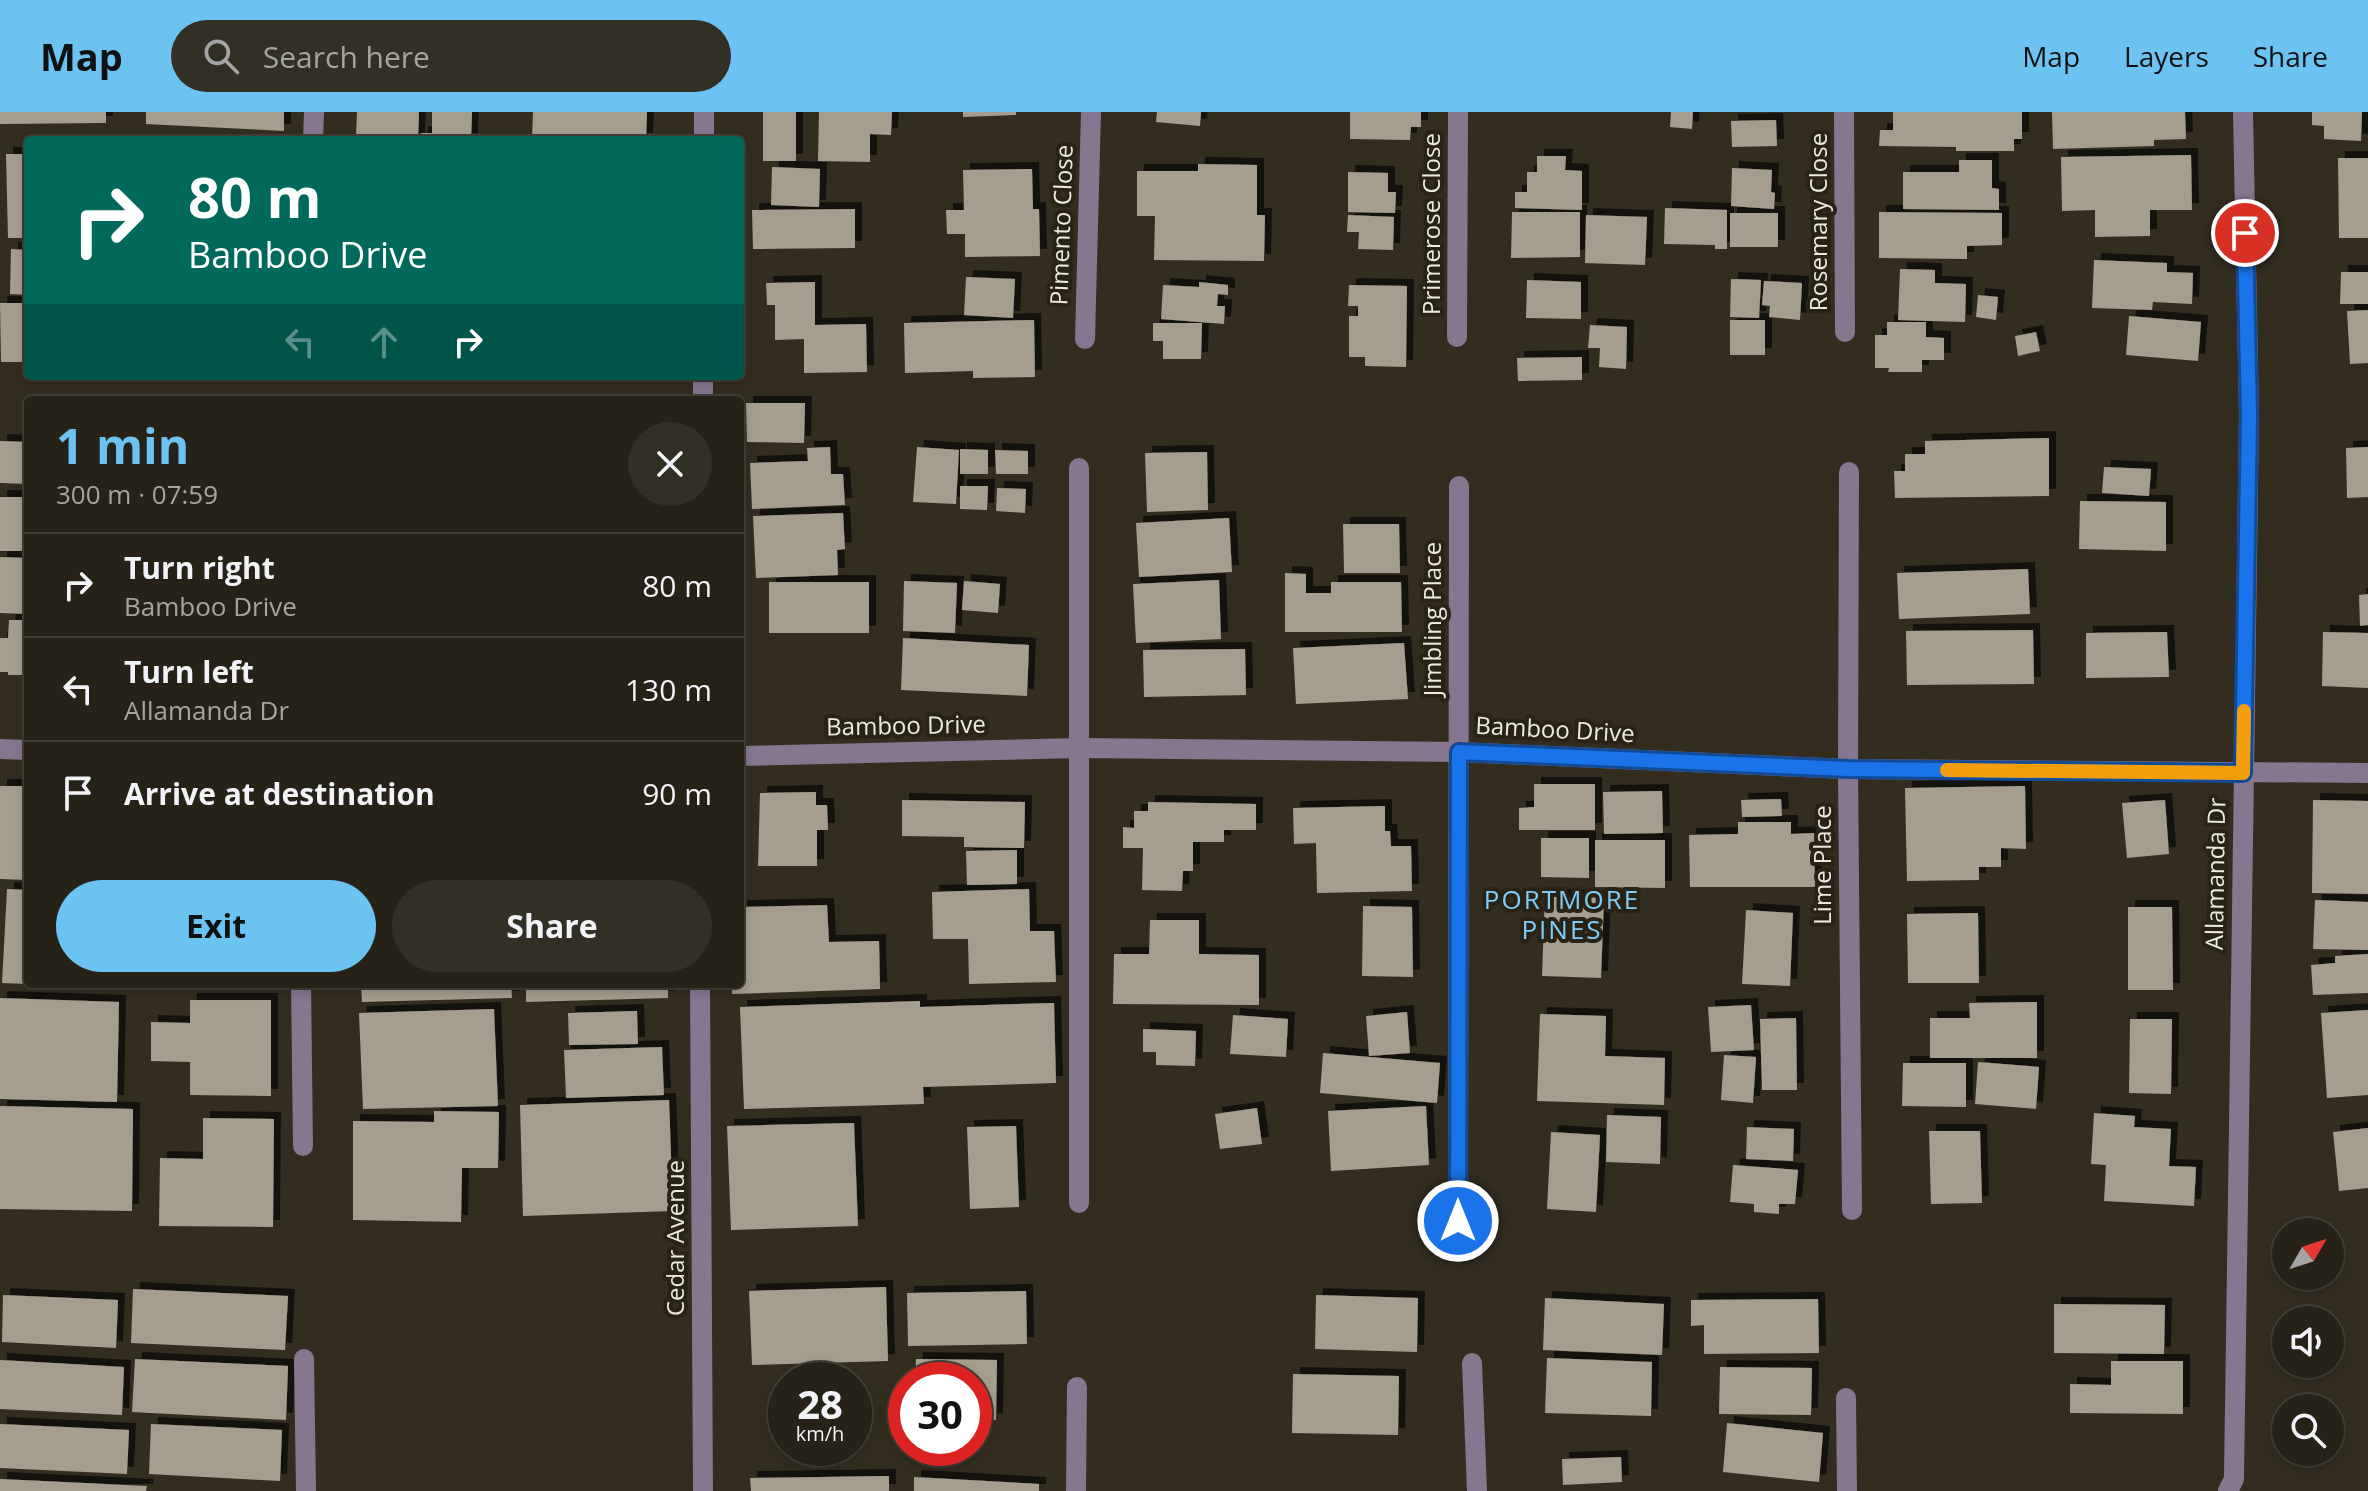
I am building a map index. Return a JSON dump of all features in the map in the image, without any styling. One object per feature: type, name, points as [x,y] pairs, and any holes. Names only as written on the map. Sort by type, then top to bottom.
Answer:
[{"type":"street","points":[[313,136],[314,112]]},
{"type":"street","points":[[704,112],[704,136]]},
{"type":"street","name":"Pimento Close","points":[[1085,339],[1091,112]]},
{"type":"street","name":"Primerose Close","points":[[1457,337],[1458,112]]},
{"type":"street","name":"Rosemary Close","points":[[1844,112],[1845,332]]},
{"type":"street","name":"Allamanda Dr","points":[[2228,1491],[2234,1479],[2249,415],[2243,112]]},
{"type":"street","points":[[1079,468],[1079,1203]]},
{"type":"street","name":"Lime Place","points":[[1849,472],[1852,1210]]},
{"type":"street","name":"Jimbling Place","points":[[1458,1221],[1459,486]]},
{"type":"street","name":"Bamboo Drive","points":[[744,756],[1080,748],[1459,752],[1848,769],[2368,773]]},
{"type":"street","points":[[0,749],[24,750]]},
{"type":"street","points":[[301,988],[303,1146]]},
{"type":"street","name":"Cedar Avenue","points":[[700,988],[703,1491]]},
{"type":"street","points":[[304,1359],[306,1491]]},
{"type":"street","points":[[1472,1363],[1477,1491]]},
{"type":"street","points":[[1076,1491],[1077,1387]]},
{"type":"street","points":[[1846,1398],[1847,1491]]},
{"type":"building","points":[[0,112],[106,112],[106,123],[0,124]]},
{"type":"building","points":[[146,112],[284,112],[284,131],[146,124]]},
{"type":"building","points":[[357,112],[419,112],[418,136],[356,136]]},
{"type":"building","points":[[432,112],[472,112],[471,136],[421,136],[421,133],[432,133]]},
{"type":"building","points":[[533,112],[647,112],[646,136],[532,136]]},
{"type":"building","points":[[763,112],[796,112],[796,161],[763,161]]},
{"type":"building","points":[[819,112],[892,112],[891,135],[870,134],[870,162],[818,161]]},
{"type":"building","points":[[963,112],[1016,112],[1016,115],[963,117]]},
{"type":"building","points":[[1157,112],[1201,112],[1200,126],[1156,122]]},
{"type":"building","points":[[1350,112],[1421,112],[1421,127],[1411,127],[1410,140],[1350,139]]},
{"type":"building","points":[[1671,112],[1693,112],[1692,129],[1670,127]]},
{"type":"building","points":[[1893,112],[2022,112],[2022,139],[2014,139],[2014,151],[1879,146],[1880,130],[1893,130]]},
{"type":"building","points":[[2052,112],[2185,112],[2186,139],[2154,140],[2154,146],[2053,149]]},
{"type":"building","points":[[2312,112],[2362,112],[2361,141],[2324,139],[2324,126],[2312,125]]},
{"type":"building","points":[[1776,120],[1777,146],[1732,147],[1731,121]]},
{"type":"building","points":[[6,154],[24,154],[24,238],[8,238]]},
{"type":"building","points":[[2191,155],[2192,210],[2150,210],[2150,236],[2095,237],[2095,210],[2062,211],[2061,157]]},
{"type":"building","points":[[1537,156],[1566,156],[1565,170],[1582,171],[1582,210],[1515,208],[1515,192],[1527,192],[1527,172],[1537,172]]},
{"type":"building","points":[[2338,158],[2368,158],[2368,238],[2339,238]]},
{"type":"building","points":[[1959,160],[1992,160],[1992,188],[1999,189],[1999,210],[1903,209],[1903,172],[1959,172]]},
{"type":"building","points":[[1198,164],[1257,165],[1257,215],[1265,215],[1264,261],[1154,260],[1155,216],[1137,216],[1137,171],[1198,171]]},
{"type":"building","points":[[772,167],[820,169],[819,207],[771,205]]},
{"type":"building","points":[[1732,168],[1772,170],[1774,209],[1731,206]]},
{"type":"building","points":[[1032,169],[1033,209],[1039,209],[1040,256],[965,257],[965,234],[947,234],[946,210],[964,210],[963,170]]},
{"type":"building","points":[[1348,172],[1388,173],[1388,192],[1396,192],[1395,213],[1348,212]]},
{"type":"building","points":[[1665,208],[1727,210],[1727,249],[1715,249],[1715,245],[1664,244]]},
{"type":"building","points":[[855,209],[855,248],[753,249],[752,210]]},
{"type":"building","points":[[1512,212],[1580,212],[1580,257],[1511,258]]},
{"type":"building","points":[[1879,212],[2002,213],[2002,245],[1967,246],[1967,259],[1879,258]]},
{"type":"building","points":[[1730,213],[1778,213],[1778,247],[1730,247]]},
{"type":"building","points":[[1348,215],[1394,217],[1393,250],[1358,249],[1359,232],[1347,232]]},
{"type":"building","points":[[1586,215],[1647,217],[1645,265],[1585,263]]},
{"type":"building","points":[[11,249],[24,250],[24,295],[10,294]]},
{"type":"building","points":[[2094,260],[2167,263],[2167,272],[2193,273],[2192,304],[2153,302],[2152,310],[2092,308]]},
{"type":"building","points":[[1900,269],[1935,270],[1935,283],[1966,284],[1965,322],[1898,320]]},
{"type":"building","points":[[2341,272],[2368,272],[2368,304],[2340,304]]},
{"type":"building","points":[[966,277],[1015,279],[1013,318],[964,315]]},
{"type":"building","points":[[1731,279],[1761,280],[1759,318],[1730,317]]},
{"type":"building","points":[[1527,280],[1581,282],[1581,319],[1526,318]]},
{"type":"building","points":[[1764,281],[1802,283],[1800,320],[1769,317],[1770,306],[1762,305]]},
{"type":"building","points":[[815,282],[815,325],[866,324],[867,372],[804,373],[804,339],[775,340],[775,305],[767,305],[766,283]]},
{"type":"building","points":[[1199,282],[1228,285],[1228,295],[1218,294],[1217,306],[1225,306],[1224,324],[1161,319],[1163,285],[1199,287]]},
{"type":"building","points":[[1349,285],[1407,286],[1406,367],[1365,366],[1365,357],[1349,357],[1349,316],[1358,316],[1358,306],[1348,306]]},
{"type":"building","points":[[1978,295],[1998,297],[1996,320],[1976,317]]},
{"type":"building","points":[[0,303],[24,303],[24,362],[1,362]]},
{"type":"building","points":[[2368,310],[2368,363],[2350,364],[2347,311]]},
{"type":"building","points":[[2129,316],[2201,322],[2198,361],[2126,355]]},
{"type":"building","points":[[1034,320],[1035,377],[973,378],[973,371],[905,373],[904,323]]},
{"type":"building","points":[[1730,320],[1765,320],[1765,355],[1730,355]]},
{"type":"building","points":[[1887,322],[1926,322],[1926,337],[1944,338],[1944,360],[1922,360],[1922,372],[1888,372],[1889,368],[1875,368],[1875,335],[1887,335]]},
{"type":"building","points":[[1153,323],[1202,323],[1201,359],[1163,359],[1163,341],[1153,341]]},
{"type":"building","points":[[1590,325],[1627,327],[1626,369],[1599,367],[1600,348],[1588,348]]},
{"type":"building","points":[[2036,332],[2040,351],[2018,356],[2015,336]]},
{"type":"building","points":[[1582,357],[1582,380],[1518,381],[1517,358]]},
{"type":"building","points":[[746,403],[805,403],[804,443],[747,442]]},
{"type":"building","points":[[2049,438],[2049,496],[1895,498],[1894,471],[1905,471],[1905,454],[1925,454],[1925,441]]},
{"type":"building","points":[[0,441],[24,442],[24,484],[0,483]]},
{"type":"building","points":[[830,447],[831,474],[843,474],[845,505],[752,509],[750,463],[808,461],[807,448]]},
{"type":"building","points":[[917,447],[959,450],[956,504],[913,502]]},
{"type":"building","points":[[2368,447],[2368,497],[2347,498],[2346,448]]},
{"type":"building","points":[[960,449],[988,450],[988,474],[960,474]]},
{"type":"building","points":[[995,450],[1028,451],[1028,474],[996,474]]},
{"type":"building","points":[[1207,452],[1208,510],[1147,512],[1145,453]]},
{"type":"building","points":[[2104,467],[2151,469],[2149,496],[2102,493]]},
{"type":"building","points":[[960,486],[988,486],[987,510],[960,509]]},
{"type":"building","points":[[997,488],[1026,489],[1025,513],[996,511]]},
{"type":"building","points":[[0,497],[24,497],[24,551],[0,551]]},
{"type":"building","points":[[2080,501],[2166,502],[2166,551],[2079,549]]},
{"type":"building","points":[[843,513],[845,549],[837,550],[838,575],[756,578],[753,516]]},
{"type":"building","points":[[1229,518],[1232,572],[1139,577],[1136,523]]},
{"type":"building","points":[[1343,524],[1399,524],[1400,573],[1344,573]]},
{"type":"building","points":[[0,557],[24,558],[24,614],[0,613]]},
{"type":"building","points":[[2028,569],[2030,614],[1899,619],[1897,573]]},
{"type":"building","points":[[1285,573],[1306,574],[1306,593],[1331,593],[1331,582],[1401,582],[1402,632],[1285,632]]},
{"type":"building","points":[[1219,580],[1221,639],[1136,643],[1133,584]]},
{"type":"building","points":[[904,581],[957,583],[955,633],[903,631]]},
{"type":"building","points":[[964,581],[1000,584],[998,613],[962,610]]},
{"type":"building","points":[[769,582],[869,582],[869,633],[769,633]]},
{"type":"building","points":[[2368,594],[2368,625],[2360,626],[2359,595]]},
{"type":"building","points":[[9,620],[24,620],[24,675],[0,672],[0,638],[8,638]]},
{"type":"building","points":[[2033,630],[2034,684],[1907,685],[1906,631]]},
{"type":"building","points":[[2167,632],[2169,677],[2086,678],[2086,633]]},
{"type":"building","points":[[2323,632],[2368,633],[2368,688],[2322,686]]},
{"type":"building","points":[[903,638],[1029,645],[1027,696],[901,690]]},
{"type":"building","points":[[1404,643],[1408,699],[1296,704],[1293,648]]},
{"type":"building","points":[[1245,649],[1246,695],[1144,697],[1143,650]]},
{"type":"building","points":[[1534,784],[1595,784],[1595,830],[1519,830],[1519,808],[1534,807]]},
{"type":"building","points":[[0,786],[24,786],[24,880],[0,879]]},
{"type":"building","points":[[2025,786],[2026,849],[2001,848],[2001,867],[1979,867],[1979,880],[1907,881],[1905,788]]},
{"type":"building","points":[[1662,791],[1663,833],[1604,834],[1603,792]]},
{"type":"building","points":[[816,792],[816,805],[827,805],[828,830],[817,830],[817,866],[758,866],[760,793]]},
{"type":"building","points":[[1781,799],[1782,816],[1742,817],[1741,800]]},
{"type":"building","points":[[902,800],[1025,802],[1024,848],[964,847],[964,837],[902,836]]},
{"type":"building","points":[[2165,800],[2169,854],[2127,858],[2122,803]]},
{"type":"building","points":[[2313,800],[2368,801],[2368,894],[2312,893]]},
{"type":"building","points":[[1148,802],[1256,804],[1256,830],[1224,830],[1224,842],[1193,842],[1193,871],[1183,871],[1182,891],[1142,890],[1143,848],[1123,848],[1123,827],[1134,828],[1134,811],[1148,811]]},
{"type":"building","points":[[1385,806],[1385,831],[1390,831],[1391,846],[1411,846],[1412,891],[1317,893],[1316,843],[1294,844],[1293,808]]},
{"type":"building","points":[[1738,822],[1791,822],[1791,834],[1814,833],[1815,887],[1690,887],[1689,835],[1738,834]]},
{"type":"building","points":[[1541,838],[1589,838],[1589,878],[1541,877]]},
{"type":"building","points":[[1595,840],[1665,840],[1665,888],[1595,887]]},
{"type":"building","points":[[1017,850],[1017,884],[967,885],[966,851]]},
{"type":"building","points":[[7,889],[24,890],[24,984],[2,983]]},
{"type":"building","points":[[1029,889],[1030,931],[1054,931],[1056,982],[969,984],[968,939],[933,939],[932,892]]},
{"type":"building","points":[[1545,895],[1604,898],[1601,978],[1542,976]]},
{"type":"building","points":[[2315,900],[2368,902],[2368,950],[2313,949]]},
{"type":"building","points":[[827,905],[829,942],[879,941],[880,989],[732,994],[732,988],[744,988],[744,907]]},
{"type":"building","points":[[1363,906],[1412,907],[1413,977],[1362,976]]},
{"type":"building","points":[[2128,907],[2172,907],[2173,990],[2128,990]]},
{"type":"building","points":[[1746,910],[1793,913],[1790,986],[1742,984]]},
{"type":"building","points":[[1978,913],[1979,983],[1908,983],[1907,914]]},
{"type":"building","points":[[1150,920],[1199,920],[1199,954],[1259,955],[1259,1005],[1113,1004],[1114,954],[1149,954]]},
{"type":"building","points":[[2368,954],[2368,993],[2313,995],[2311,965],[2335,963],[2335,956]]},
{"type":"building","points":[[361,988],[511,988],[512,998],[362,1002]]},
{"type":"building","points":[[526,988],[668,988],[668,998],[526,1002]]},
{"type":"building","points":[[0,998],[119,1002],[117,1102],[0,1099]]},
{"type":"building","points":[[190,1000],[271,1000],[271,1096],[190,1095],[190,1062],[151,1061],[151,1022],[190,1023]]},
{"type":"building","points":[[920,1001],[920,1007],[1054,1003],[1056,1083],[923,1087],[924,1104],[744,1109],[740,1007]]},
{"type":"building","points":[[2037,1002],[2037,1058],[1930,1058],[1930,1018],[1970,1018],[1969,1003]]},
{"type":"building","points":[[1751,1005],[1754,1050],[1711,1052],[1708,1007]]},
{"type":"building","points":[[494,1009],[498,1106],[363,1109],[359,1013]]},
{"type":"building","points":[[2368,1010],[2368,1095],[2327,1098],[2321,1013]]},
{"type":"building","points":[[637,1011],[638,1044],[569,1045],[568,1013]]},
{"type":"building","points":[[1407,1012],[1410,1053],[1369,1056],[1366,1016]]},
{"type":"building","points":[[1540,1014],[1606,1016],[1605,1056],[1665,1058],[1664,1105],[1537,1101]]},
{"type":"building","points":[[1233,1015],[1288,1019],[1286,1057],[1230,1054]]},
{"type":"building","points":[[1796,1018],[1797,1090],[1762,1090],[1760,1019]]},
{"type":"building","points":[[2130,1019],[2172,1019],[2171,1094],[2129,1093]]},
{"type":"building","points":[[1143,1029],[1196,1031],[1195,1066],[1156,1065],[1156,1052],[1143,1052]]},
{"type":"building","points":[[662,1047],[664,1095],[566,1098],[564,1050]]},
{"type":"building","points":[[1323,1053],[1440,1063],[1437,1103],[1320,1093]]},
{"type":"building","points":[[1724,1055],[1756,1057],[1753,1103],[1721,1100]]},
{"type":"building","points":[[1978,1062],[2039,1067],[2036,1109],[1975,1104]]},
{"type":"building","points":[[1903,1063],[1966,1063],[1966,1107],[1902,1106]]},
{"type":"building","points":[[669,1100],[673,1211],[523,1216],[520,1105]]},
{"type":"building","points":[[0,1106],[133,1109],[132,1211],[0,1209]]},
{"type":"building","points":[[1426,1106],[1429,1165],[1331,1171],[1328,1111]]},
{"type":"building","points":[[1257,1108],[1262,1144],[1220,1149],[1215,1114]]},
{"type":"building","points":[[434,1111],[499,1112],[498,1168],[462,1168],[461,1222],[353,1220],[353,1121],[434,1122]]},
{"type":"building","points":[[2094,1113],[2135,1116],[2134,1127],[2171,1129],[2169,1166],[2196,1167],[2194,1206],[2104,1201],[2106,1165],[2091,1164]]},
{"type":"building","points":[[1607,1115],[1661,1117],[1660,1164],[1606,1162]]},
{"type":"building","points":[[203,1118],[274,1119],[273,1227],[159,1226],[160,1158],[203,1159]]},
{"type":"building","points":[[854,1123],[858,1226],[731,1230],[727,1126]]},
{"type":"building","points":[[1016,1126],[1019,1207],[970,1209],[967,1127]]},
{"type":"building","points":[[1747,1127],[1794,1129],[1793,1161],[1746,1159]]},
{"type":"building","points":[[2368,1128],[2368,1188],[2339,1191],[2333,1132]]},
{"type":"building","points":[[1929,1131],[1980,1131],[1982,1203],[1931,1204]]},
{"type":"building","points":[[1551,1132],[1600,1135],[1596,1212],[1547,1209]]},
{"type":"building","points":[[1733,1165],[1798,1170],[1795,1204],[1779,1204],[1779,1214],[1754,1212],[1754,1204],[1730,1202]]},
{"type":"building","points":[[886,1287],[888,1361],[768,1362],[768,1365],[752,1365],[749,1291]]},
{"type":"building","points":[[133,1289],[288,1296],[285,1350],[131,1343]]},
{"type":"building","points":[[1026,1291],[1027,1344],[908,1346],[907,1293]]},
{"type":"building","points":[[3,1295],[118,1300],[116,1348],[2,1342]]},
{"type":"building","points":[[1316,1295],[1418,1298],[1417,1352],[1315,1349]]},
{"type":"building","points":[[1545,1298],[1664,1304],[1662,1355],[1543,1350]]},
{"type":"building","points":[[1818,1299],[1819,1353],[1704,1354],[1704,1325],[1691,1326],[1691,1300]]},
{"type":"building","points":[[2054,1304],[2165,1305],[2164,1354],[2054,1353]]},
{"type":"building","points":[[1547,1358],[1652,1362],[1651,1416],[1545,1413]]},
{"type":"building","points":[[135,1359],[288,1366],[286,1420],[132,1412]]},
{"type":"building","points":[[916,1359],[997,1360],[996,1420],[992,1420],[992,1362],[916,1362]]},
{"type":"building","points":[[0,1360],[124,1367],[122,1415],[0,1409]]},
{"type":"building","points":[[2111,1361],[2183,1361],[2183,1414],[2070,1413],[2070,1384],[2111,1385]]},
{"type":"building","points":[[1720,1367],[1812,1368],[1811,1415],[1719,1414]]},
{"type":"building","points":[[1293,1374],[1399,1376],[1398,1435],[1292,1433]]},
{"type":"building","points":[[1727,1423],[1823,1433],[1819,1482],[1723,1472]]},
{"type":"building","points":[[0,1424],[129,1430],[127,1474],[0,1468]]},
{"type":"building","points":[[151,1424],[282,1430],[280,1481],[149,1474]]},
{"type":"building","points":[[1621,1457],[1622,1482],[1563,1485],[1562,1459]]},
{"type":"building","points":[[889,1476],[889,1491],[751,1491],[750,1478]]},
{"type":"building","points":[[914,1477],[1039,1484],[1039,1491],[914,1491]]},
{"type":"building","points":[[0,1479],[147,1486],[146,1491],[0,1491]]},
{"type":"slow traffic","points":[[1947,770],[2243,773],[2244,711]]},
{"type":"district","name":"PORTMORE PINES","points":[[1562,915]]},
{"type":"route","points":[[1458,1221],[1459,752],[1848,769],[2243,773],[2249,415],[2245,233]]}]
